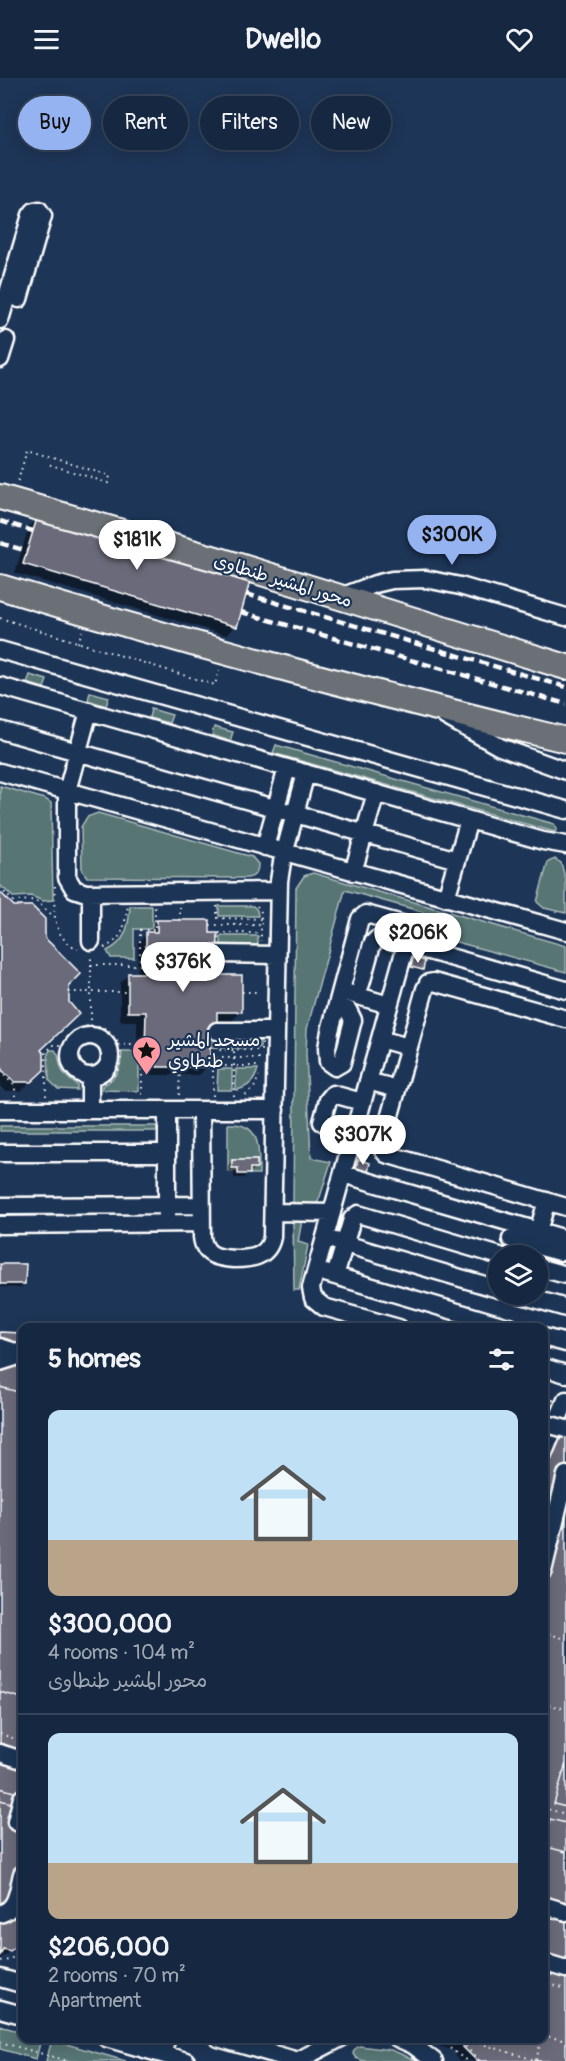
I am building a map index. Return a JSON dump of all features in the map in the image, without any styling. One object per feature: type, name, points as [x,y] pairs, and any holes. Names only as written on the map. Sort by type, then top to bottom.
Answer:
[{"type":"highway","name":"محور المشير طنطاوى","points":[[6,499],[200,555],[566,667]]},
{"type":"highway","points":[[0,587],[225,653],[566,740]]},
{"type":"street","points":[[0,320],[31,216],[34,211],[39,210],[43,216],[19,299]]},
{"type":"street","points":[[0,359],[6,340]]},
{"type":"street","points":[[338,598],[392,580],[426,579],[452,584],[566,617]]},
{"type":"street","points":[[0,650],[566,810]]},
{"type":"street","points":[[0,686],[543,841],[566,845]]},
{"type":"street","points":[[432,707],[476,735],[500,747],[566,771]]},
{"type":"street","points":[[88,711],[67,791],[68,877],[74,889],[82,893],[278,891]]},
{"type":"street","points":[[0,730],[457,860]]},
{"type":"street","points":[[265,847],[287,768]]},
{"type":"street","points":[[0,772],[566,931]]},
{"type":"street","points":[[201,1110],[202,1242],[210,1254],[218,1258],[250,1259],[261,1255],[271,1243],[273,1212],[275,1110],[266,1061],[276,1030],[278,891],[285,853],[306,773]]},
{"type":"street","points":[[353,872],[376,793]]},
{"type":"street","points":[[446,898],[469,820]]},
{"type":"street","points":[[91,893],[91,941]]},
{"type":"street","points":[[337,1007],[360,919],[364,915],[406,925],[410,931],[312,1283],[312,1293],[320,1305],[382,1323]]},
{"type":"street","points":[[361,984],[372,944],[375,940],[383,938],[566,990]]},
{"type":"street","points":[[218,954],[277,955]]},
{"type":"street","points":[[566,1019],[431,982],[424,989],[382,1144],[382,1150],[386,1154],[566,1207]]},
{"type":"street","points":[[341,991],[389,1005]]},
{"type":"street","points":[[217,1030],[276,1030]]},
{"type":"street","points":[[380,1039],[408,1047]]},
{"type":"street","points":[[90,1081],[90,1110]]},
{"type":"street","points":[[368,1081],[397,1089]]},
{"type":"street","points":[[322,1122],[328,1100],[333,1094],[362,1102]]},
{"type":"street","points":[[0,1110],[275,1110]]},
{"type":"street","points":[[167,1110],[167,1223]]},
{"type":"street","points":[[0,1153],[167,1153]]},
{"type":"street","points":[[342,1174],[566,1239]]},
{"type":"street","points":[[538,1231],[547,1201]]},
{"type":"street","points":[[0,1206],[201,1205]]},
{"type":"street","points":[[273,1212],[332,1213]]},
{"type":"street","points":[[335,1276],[352,1220],[355,1215],[361,1214],[488,1252]]},
{"type":"street","points":[[0,1225],[202,1223]]},
{"type":"street","points":[[325,1238],[488,1286]]},
{"type":"street","points":[[511,1239],[560,1252],[566,1251]]},
{"type":"street","points":[[316,1270],[495,1323]]},
{"type":"street","points":[[548,1270],[566,1275]]},
{"type":"street","points":[[548,1303],[566,1308]]},
{"type":"street","points":[[548,1338],[566,1343]]},
{"type":"street","points":[[0,1347],[18,1354]]},
{"type":"street","points":[[0,1362],[18,1356]]},
{"type":"street","points":[[548,1369],[566,1374]]},
{"type":"street","points":[[548,1443],[566,1400]]},
{"type":"street","points":[[548,1425],[566,1430]]},
{"type":"street","points":[[548,1550],[566,1475]]},
{"type":"street","points":[[0,1753],[18,1759]]},
{"type":"street","points":[[0,1914],[9,1910],[14,1903],[18,1888]]},
{"type":"street","points":[[548,1907],[566,1912]]},
{"type":"street","points":[[548,1964],[566,1969]]},
{"type":"street","points":[[0,2009],[18,2014]]},
{"type":"street","points":[[142,2043],[164,2046],[186,2061]]},
{"type":"street","points":[[235,2043],[297,2061],[331,2043]]},
{"type":"street","points":[[415,2043],[434,2061]]},
{"type":"path","points":[[6,499],[27,450],[110,476],[108,483],[48,464]]},
{"type":"path","points":[[0,618],[215,685],[225,653]]},
{"type":"path","points":[[0,888],[13,901],[35,900],[54,918]]},
{"type":"path","points":[[91,965],[140,965],[140,930],[155,930],[155,903]]},
{"type":"path","points":[[217,903],[217,918],[261,919]]},
{"type":"path","points":[[180,912],[180,920]]},
{"type":"path","points":[[210,925],[278,925]]},
{"type":"path","points":[[91,941],[91,1026]]},
{"type":"path","points":[[69,992],[128,992]]},
{"type":"path","points":[[242,992],[252,992]]},
{"type":"path","points":[[91,1026],[110,1034],[118,1045],[120,1059],[115,1072],[105,1082],[76,1082],[66,1072],[61,1060],[62,1046],[70,1034],[91,1026]]},
{"type":"path","points":[[46,1099],[46,1052],[53,1044],[62,1046]]},
{"type":"path","points":[[118,1045],[142,1045],[142,1099]]},
{"type":"path","points":[[234,1050],[234,1099]]},
{"type":"path","points":[[210,1058],[266,1061]]},
{"type":"path","points":[[221,1099],[213,1098],[213,1066],[234,1066],[266,1061]]},
{"type":"path","points":[[229,1099],[245,1095],[254,1088],[266,1061]]},
{"type":"path","points":[[180,1067],[180,1077]]},
{"type":"path","points":[[0,1071],[15,1086],[15,1099]]},
{"type":"path","points":[[548,1634],[566,1639]]},
{"type":"path","points":[[548,1704],[566,1709]]},
{"type":"path","points":[[0,1734],[18,1740]]},
{"type":"path","points":[[548,1809],[566,1814]]},
{"type":"path","points":[[0,1960],[10,1960],[18,1952]]},
{"type":"path","points":[[548,1984],[566,1989]]},
{"type":"path","points":[[548,2038],[566,2041]]},
{"type":"path","points":[[0,2042],[68,2061]]},
{"type":"path","points":[[448,2043],[447,2046],[467,2061]]},
{"type":"path","points":[[466,2043],[465,2046],[480,2061]]},
{"type":"path","points":[[472,2043],[537,2061],[541,2043]]},
{"type":"green space","points":[[30,675],[47,680],[44,688],[27,683]]},
{"type":"green space","points":[[90,692],[109,697],[106,706],[88,700]]},
{"type":"green space","points":[[151,709],[172,715],[169,723],[149,718]]},
{"type":"green space","points":[[214,727],[233,732],[230,741],[212,735]]},
{"type":"green space","points":[[276,745],[554,824],[557,829],[555,832],[551,831],[273,753]]},
{"type":"green space","points":[[0,786],[45,799],[51,803],[53,900],[43,901],[31,896],[13,897],[0,885]]},
{"type":"green space","points":[[98,813],[252,857],[258,864],[257,870],[253,876],[248,878],[87,877],[82,870],[81,827],[87,817]]},
{"type":"green space","points":[[555,859],[561,863],[566,881],[566,913],[544,908],[537,902],[548,862]]},
{"type":"green space","points":[[313,873],[566,946],[566,972],[431,935],[428,931],[428,917],[423,912],[345,890],[307,1029],[311,1158],[331,1162],[316,1206],[293,1206],[296,888],[304,876]]},
{"type":"green space","points":[[130,906],[152,906],[152,929],[134,929],[134,958],[111,958],[107,951],[118,943],[125,933]]},
{"type":"green space","points":[[219,906],[253,906],[258,916],[219,916]]},
{"type":"green space","points":[[221,936],[258,936],[258,945],[221,945]]},
{"type":"green space","points":[[221,1039],[260,1040],[260,1048],[221,1048]]},
{"type":"green space","points":[[50,1050],[57,1052],[62,1071],[77,1085],[77,1090],[58,1089],[49,1080],[48,1054]]},
{"type":"green space","points":[[122,1052],[139,1052],[139,1091],[102,1090],[102,1086],[117,1072]]},
{"type":"green space","points":[[218,1069],[232,1069],[232,1090],[217,1090]]},
{"type":"green space","points":[[236,1069],[258,1069],[250,1083],[236,1090]]},
{"type":"green space","points":[[228,1124],[239,1125],[253,1133],[258,1147],[259,1174],[250,1174],[250,1168],[257,1168],[257,1160],[232,1160],[232,1168],[238,1168],[238,1171],[228,1171]]},
{"type":"green space","points":[[0,1126],[157,1126],[157,1131],[0,1131]]},
{"type":"green space","points":[[293,1220],[302,1220],[298,1242],[308,1245],[299,1290],[294,1290]]},
{"type":"green space","points":[[0,2026],[18,2031],[18,2043],[40,2043],[36,2059],[0,2049]]},
{"type":"green space","points":[[51,2043],[63,2043],[126,2061],[46,2061]]},
{"type":"green space","points":[[359,2046],[391,2050],[418,2061],[364,2061],[353,2054]]},
{"type":"building","points":[[38,515],[251,578],[237,627],[23,564]]},
{"type":"building","points":[[0,892],[14,906],[32,906],[45,919],[45,938],[81,974],[69,986],[69,1002],[79,1014],[41,1050],[44,1053],[44,1070],[31,1082],[14,1082],[0,1065]]},
{"type":"building","points":[[157,920],[210,920],[210,933],[218,933],[217,975],[242,975],[242,1012],[217,1012],[217,1048],[210,1048],[210,1067],[157,1067],[157,1050],[145,1050],[146,1012],[128,1012],[128,973],[146,973],[146,932],[157,932]]},
{"type":"building","points":[[413,958],[425,961],[423,970],[411,967]]},
{"type":"building","points":[[358,1159],[370,1163],[368,1172],[356,1168]]},
{"type":"building","points":[[232,1160],[257,1160],[257,1168],[250,1168],[250,1174],[238,1174],[238,1168],[232,1168]]},
{"type":"building","points":[[0,1264],[26,1264],[25,1284],[0,1284]]},
{"type":"building","points":[[0,1332],[18,1333],[18,1945],[10,1951],[3,1949],[0,1956]]},
{"type":"building","points":[[0,1387],[18,1392],[18,1697],[0,1692]]},
{"type":"building","points":[[548,1399],[566,1404],[566,2061],[477,2061],[463,2047],[465,2043],[548,2043]]},
{"type":"building","points":[[566,1763],[566,1807],[554,1804]]},
{"type":"building","points":[[0,1788],[14,1792],[11,1803],[0,1800]]},
{"type":"building","points":[[550,1819],[566,1823],[566,1852],[548,1847]]},
{"type":"railway","points":[[0,521],[33,531]]},
{"type":"railway","points":[[0,543],[27,551]]},
{"type":"railway","points":[[246,594],[566,687]]},
{"type":"railway","points":[[241,612],[566,704]]},
{"type":"place","name":"مسجد المشير طنطاوي","points":[[147,1076]]}]
